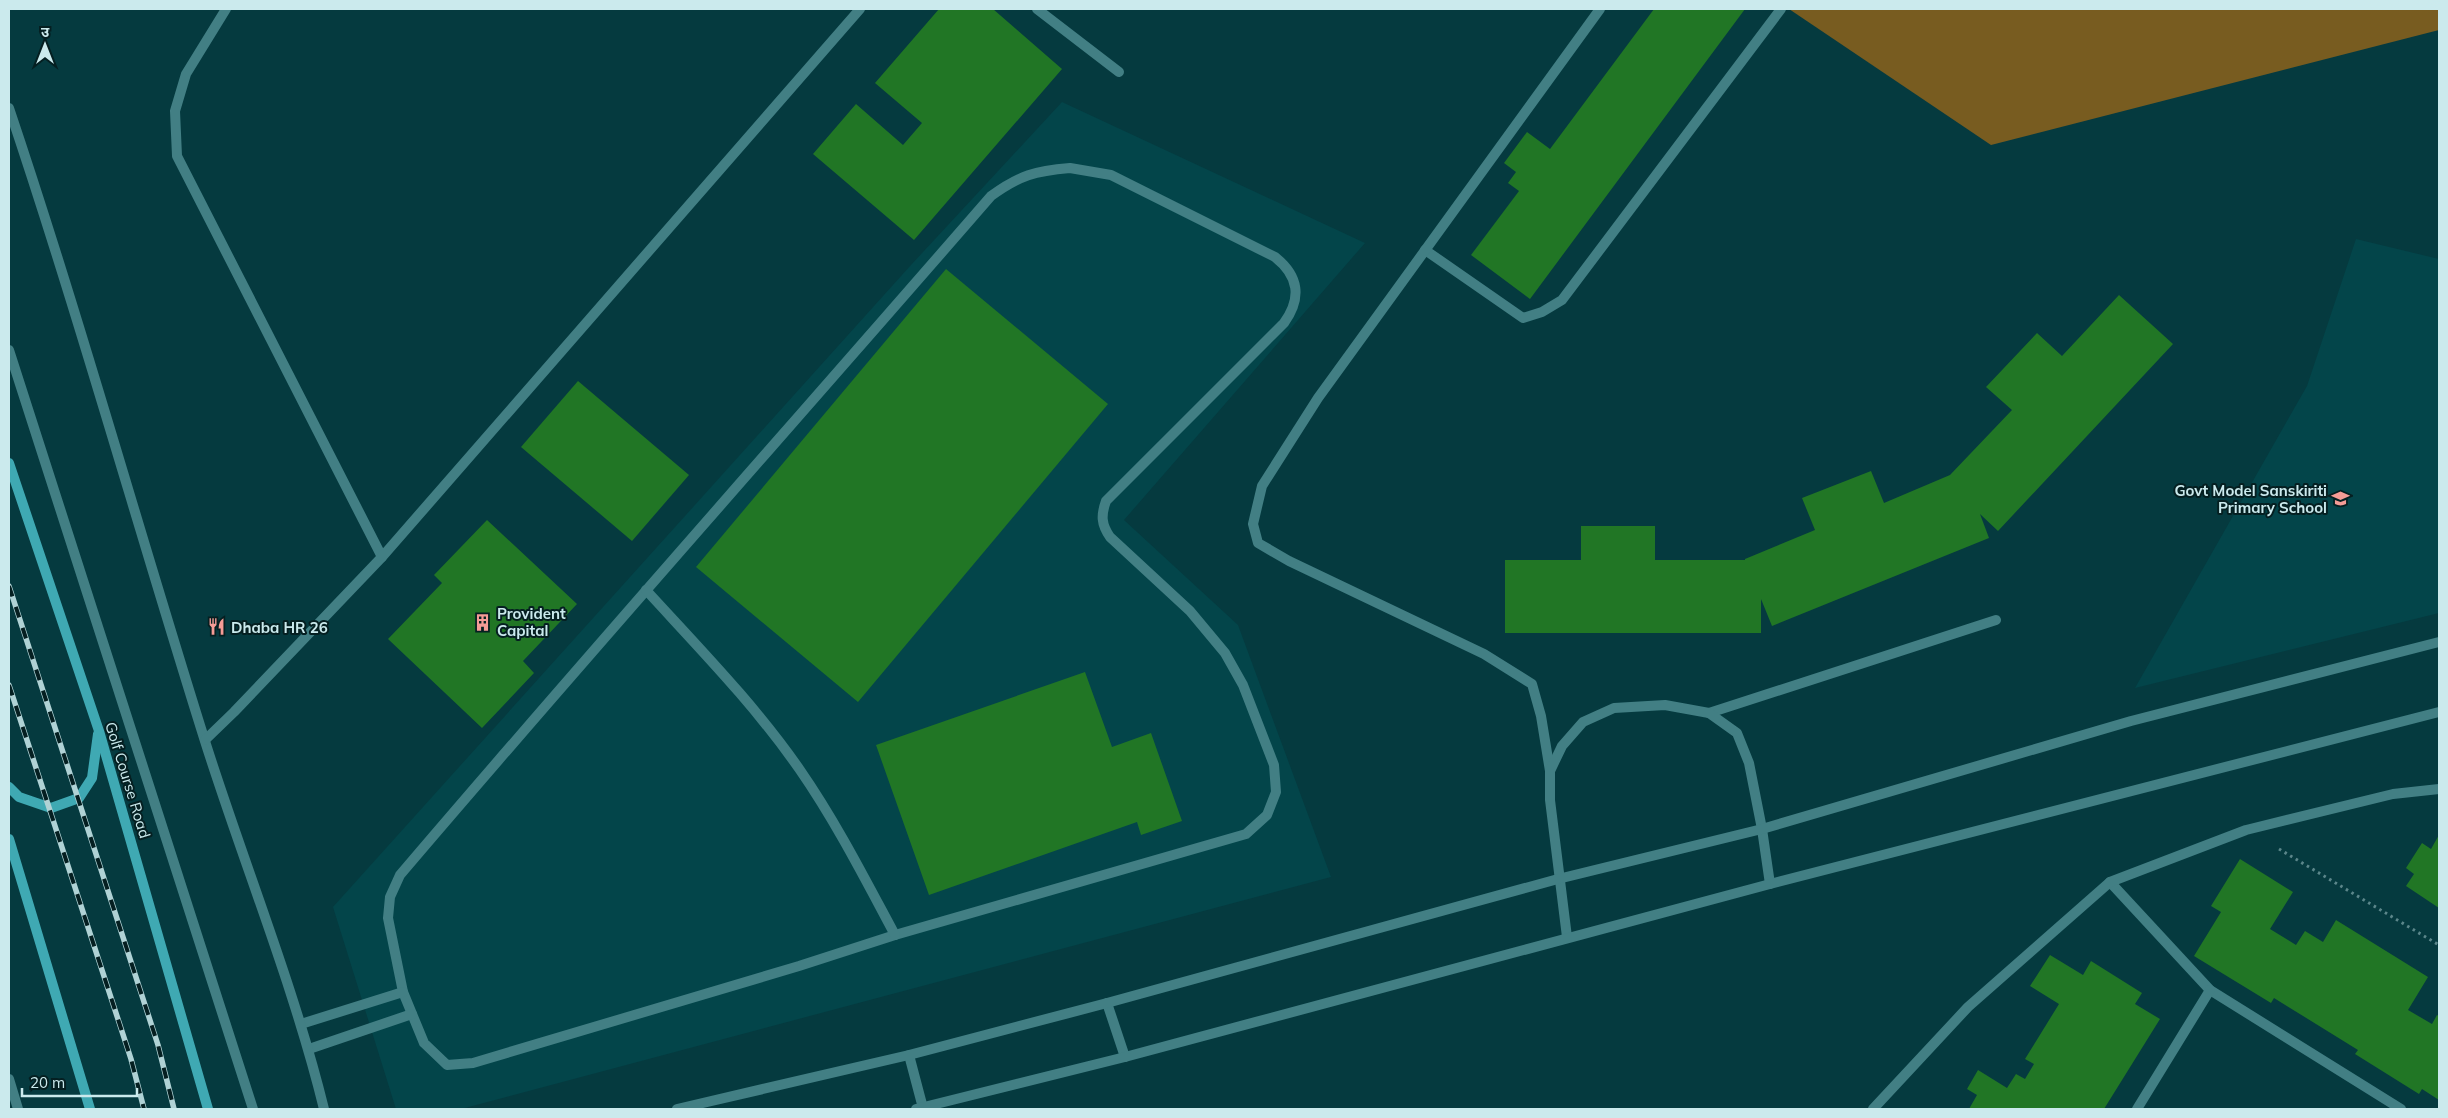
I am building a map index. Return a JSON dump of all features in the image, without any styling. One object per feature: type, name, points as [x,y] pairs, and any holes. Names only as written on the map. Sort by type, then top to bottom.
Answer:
[{"type":"main road","name":"Golf Course Road","points":[[9,463],[98,731],[208,1109]]},
{"type":"main road","points":[[9,788],[19,798],[51,808],[80,798],[92,778],[98,731]]},
{"type":"main road","points":[[9,839],[90,1109]]},
{"type":"street","points":[[226,9],[186,74],[175,111],[177,156],[382,557]]},
{"type":"street","points":[[205,740],[382,557],[860,9]]},
{"type":"street","points":[[1037,9],[1119,72]]},
{"type":"street","points":[[1567,937],[1558,879],[1550,800],[1550,771],[1542,716],[1532,684],[1484,654],[1289,561],[1258,543],[1253,524],[1262,486],[1318,398],[1600,9]]},
{"type":"street","points":[[1425,250],[1523,318],[1542,312],[1562,300],[1781,9]]},
{"type":"street","points":[[9,108],[59,255],[205,740],[309,1049],[324,1109]]},
{"type":"street","points":[[1070,168],[1111,175],[1275,257],[1286,266],[1293,278],[1296,297],[1292,311],[1284,323],[1106,501],[1102,513],[1103,526],[1110,537],[1190,611],[1225,653],[1243,685],[1274,765],[1276,792],[1267,815],[1246,834],[895,935],[799,966],[473,1063],[447,1065],[424,1043],[403,992],[388,918],[390,897],[400,875],[587,655],[646,590],[991,196],[1012,181],[1040,170],[1070,168]]},
{"type":"street","points":[[9,350],[253,1109]]},
{"type":"street","points":[[646,590],[746,700],[799,769],[838,829],[895,935]]},
{"type":"street","points":[[1709,713],[1996,620]]},
{"type":"street","points":[[676,1109],[909,1055],[1107,1003],[1558,879],[1762,829],[2131,721],[2439,642]]},
{"type":"street","points":[[1550,771],[1562,746],[1583,722],[1614,708],[1665,705],[1709,713],[1737,733],[1749,763],[1762,829],[1770,884]]},
{"type":"street","points":[[909,1055],[919,1108],[1125,1057],[1567,937],[2439,712]]},
{"type":"street","points":[[1873,1109],[1968,1007],[2110,882],[2246,830],[2393,794],[2439,789]]},
{"type":"street","points":[[2110,882],[2210,990],[2401,1109]]},
{"type":"street","points":[[2137,1109],[2210,990]]},
{"type":"street","points":[[301,1024],[403,992]]},
{"type":"street","points":[[1107,1003],[1125,1057]]},
{"type":"street","points":[[309,1049],[412,1014]]},
{"type":"street","points":[[9,1079],[18,1109]]},
{"type":"path","points":[[2246,830],[2439,945]]},
{"type":"shaded area","points":[[1789,9],[2439,9],[2439,30],[1991,145]]},
{"type":"shaded area","points":[[1062,102],[1365,243],[1124,520],[1238,625],[1331,877],[461,1109],[396,1109],[333,907],[911,265]]},
{"type":"shaded area","name":"Govt Model Sanskiriti Primary School","points":[[2356,239],[2439,259],[2439,613],[2135,688],[2307,386]]},
{"type":"building","points":[[939,9],[993,9],[1062,69],[914,240],[813,154],[856,104],[903,145],[922,123],[875,83]]},
{"type":"building","points":[[1654,9],[1745,9],[1530,299],[1471,255],[1519,191],[1508,183],[1516,172],[1504,163],[1527,132],[1550,149]]},
{"type":"building","points":[[946,269],[1108,404],[858,702],[696,567]]},
{"type":"building","points":[[2119,295],[2173,344],[1998,531],[1980,514],[1989,538],[1772,626],[1761,599],[1761,633],[1505,633],[1505,560],[1581,560],[1581,526],[1655,526],[1655,560],[1745,560],[1815,530],[1802,498],[1871,471],[1884,503],[1950,475],[2012,410],[1986,387],[2037,333],[2062,356]]},
{"type":"building","points":[[578,381],[689,475],[632,541],[521,447]]},
{"type":"building","name":"Provident Capital","points":[[487,520],[577,604],[523,661],[534,673],[482,728],[388,639],[442,583],[434,575]]},
{"type":"building","points":[[1085,672],[1112,747],[1151,733],[1182,821],[1141,835],[1137,822],[929,895],[876,745]]},
{"type":"building","points":[[2439,835],[2439,908],[2406,886],[2414,874],[2406,868],[2422,843],[2431,849]]},
{"type":"building","points":[[2240,859],[2293,892],[2270,929],[2296,945],[2305,931],[2323,942],[2336,920],[2428,977],[2408,1010],[2432,1024],[2437,1015],[2439,1016],[2439,1100],[2422,1089],[2419,1094],[2355,1054],[2358,1050],[2274,998],[2271,1003],[2194,956],[2221,912],[2211,906]]},
{"type":"building","points":[[2050,955],[2083,975],[2091,961],[2142,993],[2135,1004],[2160,1019],[2104,1109],[1969,1109],[1977,1095],[1967,1089],[1978,1070],[2007,1088],[2016,1074],[2025,1079],[2034,1064],[2025,1059],[2059,1004],[2030,986]]},
{"type":"railway","points":[[9,586],[158,1045],[174,1109]]},
{"type":"railway","points":[[9,685],[131,1059],[144,1109]]},
{"type":"place","name":"Govt Model Sanskiriti Primary School","points":[[2341,499]]},
{"type":"place","name":"Provident Capital","points":[[483,622]]},
{"type":"place","name":"Dhaba HR 26","points":[[217,627]]}]
